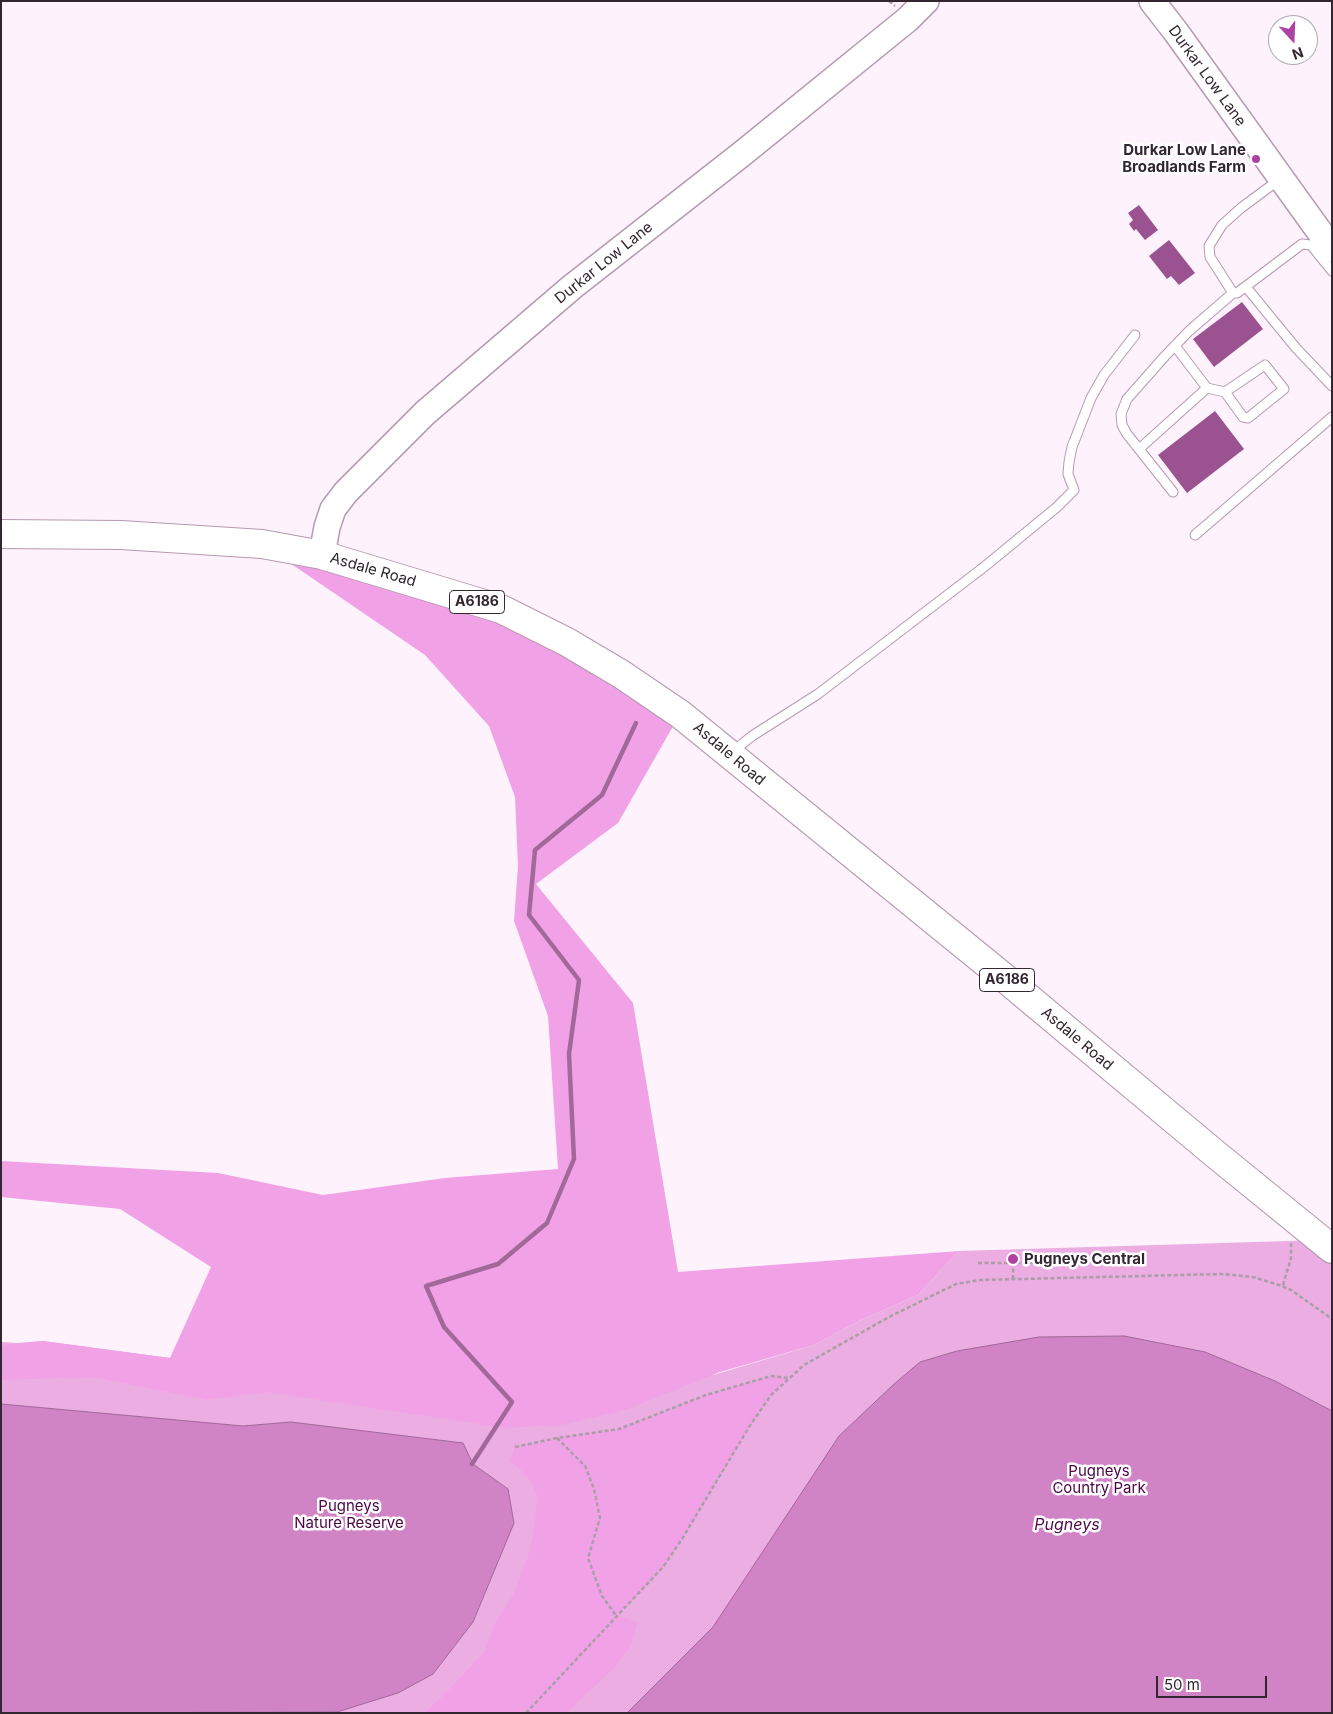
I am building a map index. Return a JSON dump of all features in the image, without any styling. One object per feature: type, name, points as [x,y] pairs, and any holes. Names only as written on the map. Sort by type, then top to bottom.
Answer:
[{"type":"main road","name":"Asdale Road","points":[[1,534],[121,535],[262,544],[322,555],[500,609],[568,642],[621,674],[680,714],[994,969],[1332,1249]]},
{"type":"street","name":"Durkar Low Lane","points":[[322,555],[327,527],[333,509],[346,492],[425,413],[572,287],[758,141],[908,19],[926,1]]},
{"type":"street","name":"Durkar Low Lane","points":[[1152,1],[1332,249]]},
{"type":"lane","points":[[1233,293],[1210,257],[1210,246],[1222,225],[1241,208],[1280,179]]},
{"type":"lane","points":[[1173,492],[1122,425],[1121,414],[1127,399],[1189,331],[1233,293],[1238,293],[1302,244],[1311,245],[1332,271]]},
{"type":"lane","points":[[1246,287],[1296,348],[1332,386]]},
{"type":"lane","points":[[729,755],[752,736],[818,694],[968,580],[1057,507],[1074,490],[1068,474],[1069,462],[1072,447],[1091,398],[1104,375],[1135,334]]},
{"type":"lane","points":[[1175,346],[1207,388],[1224,392],[1243,417],[1248,418],[1284,389],[1264,365],[1224,392]]},
{"type":"lane","points":[[1139,449],[1207,388]]},
{"type":"lane","points":[[1195,535],[1332,417]]},
{"type":"path","points":[[1282,1286],[1291,1258],[1291,1240]]},
{"type":"path","points":[[978,1263],[1051,1262]]},
{"type":"path","points":[[1013,1263],[1013,1279]]},
{"type":"path","points":[[526,1713],[663,1567],[682,1539],[749,1427],[771,1396],[804,1365],[888,1317],[956,1284],[980,1280],[1222,1274],[1253,1277],[1282,1286],[1291,1290],[1332,1319]]},
{"type":"path","points":[[515,1447],[557,1438],[619,1429],[706,1395],[771,1376],[788,1378]]},
{"type":"path","points":[[557,1438],[585,1466],[594,1489],[600,1518],[588,1558],[602,1596],[617,1616]]},
{"type":"green space","name":"Pugneys Country Park","points":[[1321,1240],[1332,1249],[1332,1713],[1,1713],[1,1342],[43,1341],[170,1358],[713,1375],[814,1345],[861,1320],[918,1295],[959,1251]]},
{"type":"shaded area","points":[[262,544],[431,587],[680,714],[618,823],[536,884],[633,1003],[678,1272],[959,1251],[918,1295],[861,1320],[814,1345],[720,1372],[625,1410],[562,1425],[506,1428],[266,1392],[208,1400],[92,1377],[1,1380],[1,1345],[43,1341],[170,1358],[211,1267],[120,1209],[1,1197],[1,1161],[218,1173],[323,1195],[445,1178],[558,1169],[548,1016],[514,921],[518,866],[515,797],[489,726],[425,655]]},
{"type":"shaded area","points":[[771,1376],[788,1378],[771,1395],[749,1427],[682,1539],[663,1567],[618,1616],[638,1622],[631,1646],[614,1668],[566,1713],[425,1713],[485,1651],[496,1621],[513,1595],[528,1557],[535,1526],[537,1494],[528,1477],[510,1460],[515,1447],[557,1438],[619,1429],[706,1395]]},
{"type":"water","name":"Pugneys","points":[[1124,1336],[1205,1352],[1275,1381],[1332,1411],[1332,1713],[627,1713],[713,1627],[839,1436],[920,1362],[957,1351],[1039,1337]]},
{"type":"water","points":[[1,1404],[243,1426],[291,1422],[463,1443],[473,1464],[508,1489],[514,1523],[473,1622],[433,1674],[398,1693],[337,1712],[1,1713]]},
{"type":"building","points":[[1139,205],[1158,230],[1145,240],[1129,224],[1133,220],[1128,213]]},
{"type":"building","points":[[1169,240],[1195,273],[1179,285],[1171,276],[1167,279],[1149,256]]},
{"type":"building","points":[[1242,302],[1263,329],[1214,367],[1193,339]]},
{"type":"building","points":[[1215,411],[1244,449],[1187,493],[1158,455]]},
{"type":"waterway","points":[[472,1464],[512,1402],[444,1327],[426,1286],[498,1264],[547,1223],[574,1159],[569,1054],[579,980],[529,915],[535,850],[602,795],[636,723]]},
{"type":"place","name":"Durkar Low Lane Broadlands Farm","points":[[1256,159]]},
{"type":"place","name":"Pugneys Central","points":[[1013,1259]]},
{"type":"park label","name":"Pugneys Nature Reserve","points":[[349,1514]]}]
